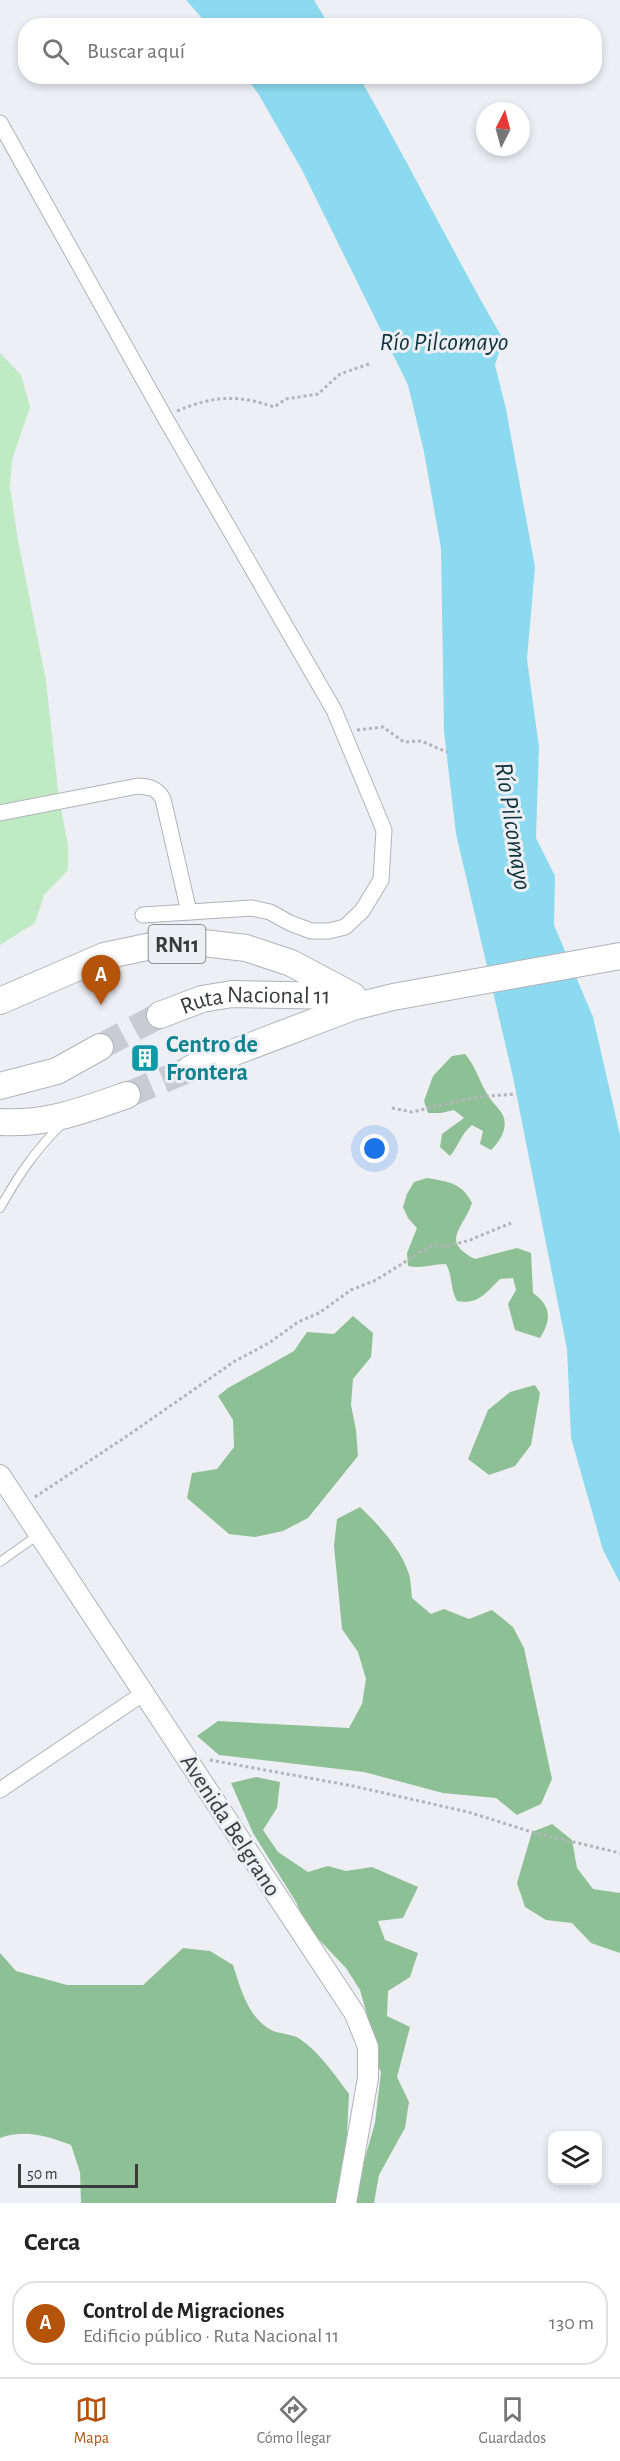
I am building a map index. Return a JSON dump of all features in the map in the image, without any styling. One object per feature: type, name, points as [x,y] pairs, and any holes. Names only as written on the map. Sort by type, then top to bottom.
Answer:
[{"type":"highway","name":"Ruta Nacional 11","points":[[0,1001],[104,956],[161,944],[203,943],[246,948],[291,963],[353,996]]},
{"type":"highway","name":"Ruta Nacional 11","points":[[190,1069],[353,1007],[393,997],[614,957]]},
{"type":"highway","name":"Ruta Nacional 11","points":[[160,1015],[202,999],[232,994],[393,997]]},
{"type":"highway","points":[[0,1086],[57,1071],[100,1047]]},
{"type":"highway","points":[[0,1122],[21,1124],[71,1116],[127,1095]]},
{"type":"street","points":[[0,123],[344,732],[384,830],[381,880],[362,911],[345,927],[329,931],[311,931],[270,912],[252,908],[143,915]]},
{"type":"street","points":[[0,813],[138,786],[152,787],[160,793],[163,799],[189,912]]},
{"type":"street","name":"Avenida Belgrano","points":[[0,1475],[356,2014],[368,2047],[366,2103],[346,2203]]},
{"type":"street","points":[[0,1790],[144,1694]]},
{"type":"lane","points":[[0,1208],[19,1174],[42,1143],[71,1116]]},
{"type":"lane","points":[[0,1562],[39,1534]]},
{"type":"path","points":[[164,416],[190,406],[232,397],[251,399],[274,406],[286,399],[318,394],[340,374],[369,364]]},
{"type":"path","points":[[344,732],[383,727],[404,742],[421,741],[447,752]]},
{"type":"path","points":[[392,1107],[412,1112],[476,1097],[516,1094]]},
{"type":"path","points":[[21,1506],[128,1436],[235,1361],[269,1343],[298,1322],[319,1313],[351,1290],[376,1280],[432,1245],[448,1246],[470,1240],[511,1223]]},
{"type":"path","points":[[184,1755],[353,1786],[468,1812],[532,1832],[620,1853]]},
{"type":"green space","points":[[0,353],[21,375],[30,407],[12,460],[10,488],[46,681],[59,799],[68,845],[68,870],[44,895],[35,923],[0,945]]},
{"type":"green space","points":[[465,1054],[505,1122],[501,1137],[491,1150],[480,1144],[483,1131],[472,1125],[450,1156],[440,1147],[442,1134],[464,1118],[454,1110],[428,1113],[424,1101],[433,1076],[452,1056]]},
{"type":"green space","points":[[427,1178],[454,1184],[468,1196],[472,1203],[456,1240],[464,1252],[475,1259],[517,1248],[531,1253],[533,1293],[543,1303],[548,1313],[548,1319],[540,1338],[515,1330],[508,1304],[516,1290],[513,1278],[500,1279],[486,1293],[464,1302],[457,1301],[446,1264],[408,1266],[407,1253],[417,1228],[408,1218],[403,1207],[414,1182]]},
{"type":"green space","points":[[353,1316],[373,1333],[371,1357],[353,1379],[351,1405],[358,1456],[308,1518],[283,1531],[255,1537],[229,1534],[187,1498],[192,1473],[217,1469],[234,1447],[233,1420],[218,1396],[294,1351],[307,1332],[334,1334]]},
{"type":"green space","points":[[535,1385],[540,1393],[531,1445],[515,1466],[489,1475],[468,1459],[488,1410],[510,1392]]},
{"type":"green space","points":[[360,1507],[395,1546],[409,1574],[412,1598],[431,1614],[444,1609],[469,1619],[492,1610],[513,1627],[524,1648],[552,1779],[541,1804],[517,1815],[496,1798],[443,1793],[364,1772],[219,1755],[197,1736],[218,1721],[349,1728],[362,1704],[366,1679],[358,1652],[342,1629],[334,1546],[337,1519]]},
{"type":"green space","points":[[256,1777],[280,1782],[277,1808],[263,1830],[278,1852],[308,1872],[328,1866],[346,1871],[372,1867],[418,1887],[403,1918],[378,1921],[385,1940],[418,1953],[410,1977],[388,1991],[387,2016],[410,2027],[397,2077],[409,2102],[405,2128],[379,2175],[374,2203],[354,2203],[353,2200],[375,2123],[381,2072],[368,2047],[368,2018],[360,1990],[346,1968],[308,1928],[296,1902],[253,1833],[231,1783]]},
{"type":"green space","points":[[552,1824],[572,1840],[577,1868],[593,1889],[620,1893],[620,1953],[591,1943],[572,1923],[546,1920],[525,1907],[517,1883],[532,1832]]},
{"type":"green space","points":[[183,1948],[210,1951],[233,1965],[251,2011],[257,2019],[273,2031],[297,2037],[308,2045],[349,2094],[345,2172],[339,2203],[81,2203],[80,2172],[71,2145],[45,2136],[27,2134],[0,2138],[0,1953],[16,1971],[67,1985],[143,1985]]},
{"type":"water","points":[[186,0],[314,0],[325,18],[202,18]]},
{"type":"water","name":"Río Pilcomayo","points":[[251,84],[363,84],[503,339],[495,365],[506,409],[535,567],[527,659],[539,747],[536,838],[555,876],[554,925],[593,1017],[620,1135],[620,1583],[603,1550],[571,1438],[567,1349],[513,1077],[456,834],[444,732],[441,548],[424,452],[408,385],[302,170]]},
{"type":"tunnel","points":[[100,1047],[160,1015]]},
{"type":"tunnel","points":[[127,1095],[190,1069]]},
{"type":"place","name":"Control de Migraciones","points":[[101,1005]]},
{"type":"place","name":"Centro de Frontera","points":[[145,1058]]}]
